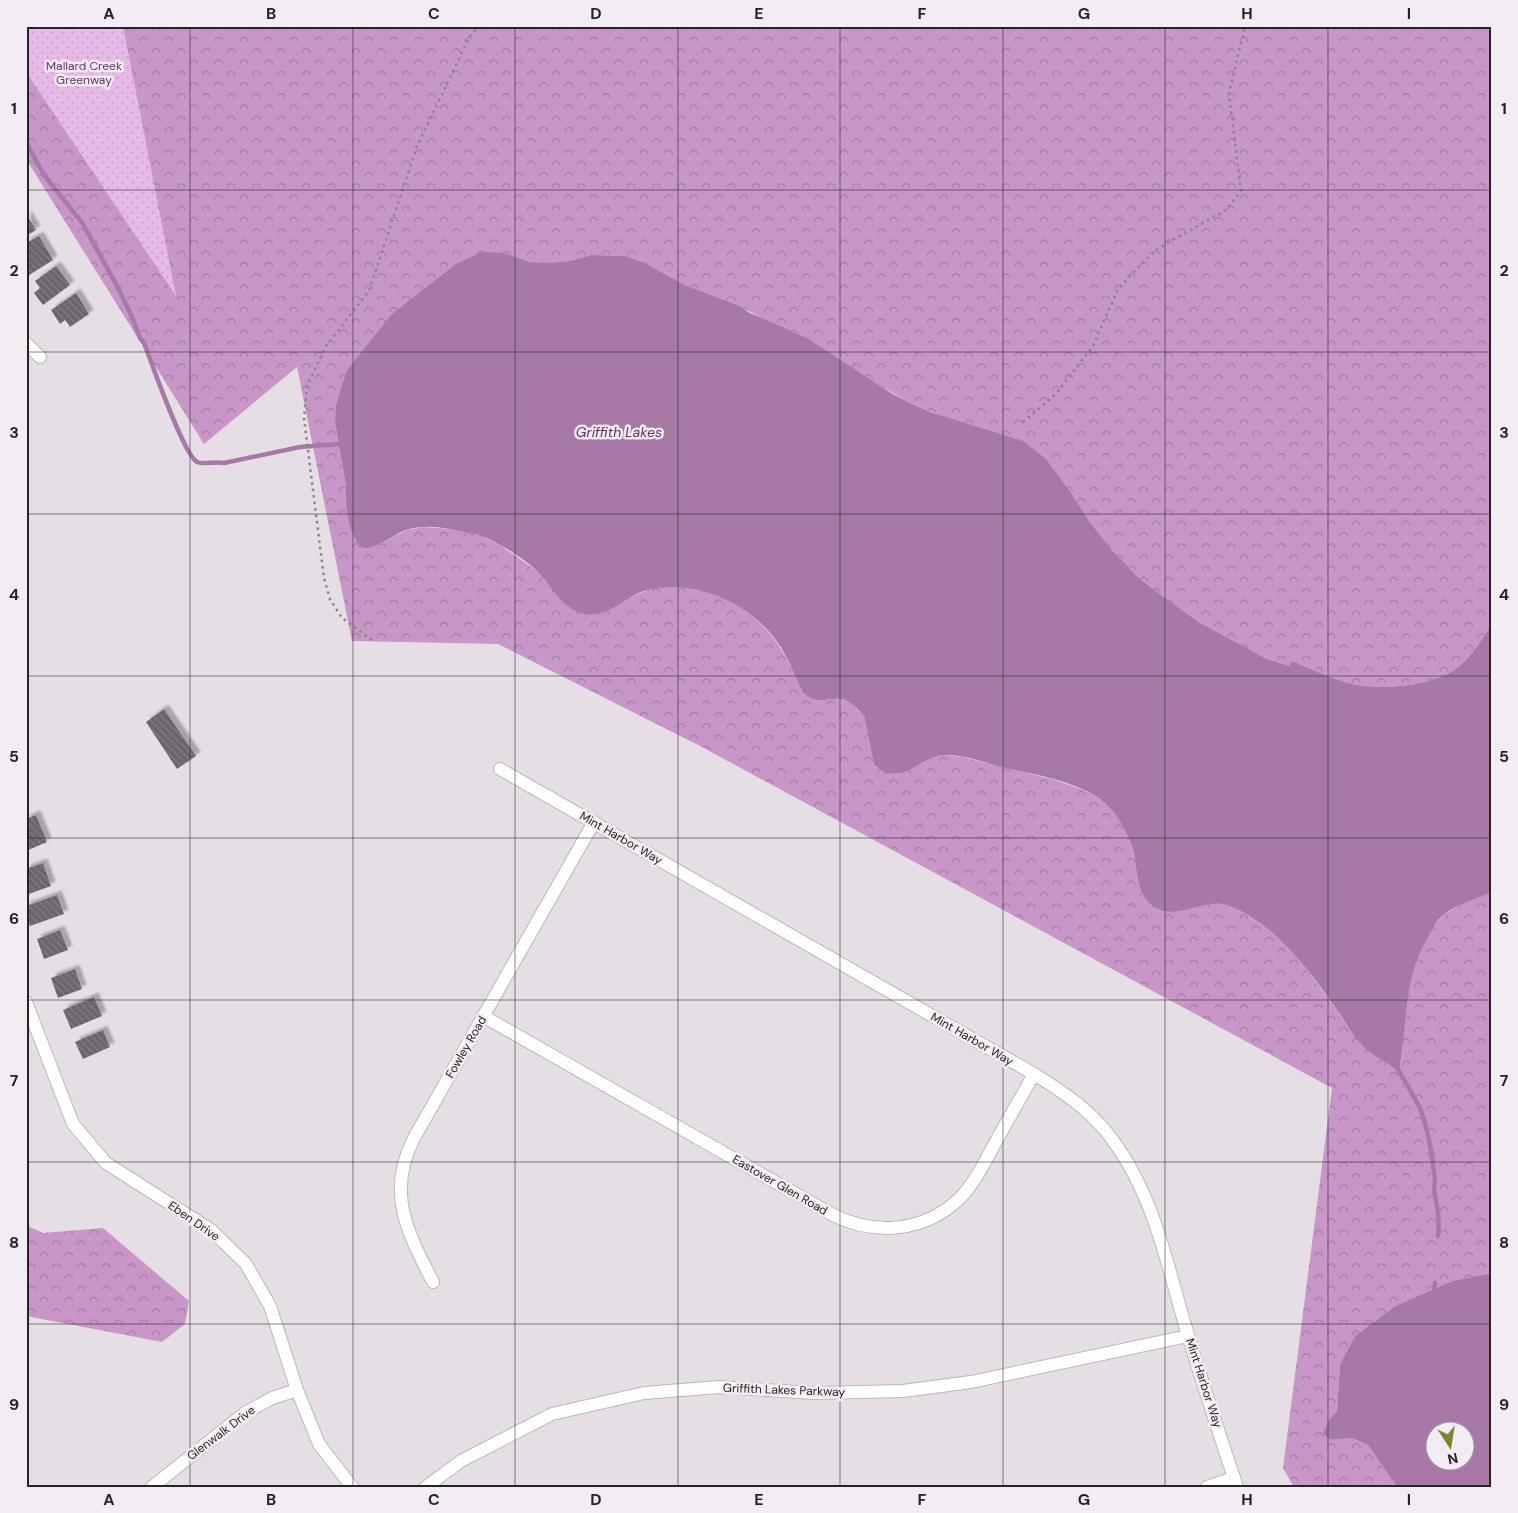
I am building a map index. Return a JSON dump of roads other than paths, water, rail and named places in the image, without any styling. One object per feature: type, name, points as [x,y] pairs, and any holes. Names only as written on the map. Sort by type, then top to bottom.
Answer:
[{"type":"street","points":[[26,343],[40,357]]},
{"type":"street","name":"Mint Harbor Way","points":[[500,769],[1034,1074],[1063,1092],[1088,1112],[1103,1128],[1124,1157],[1151,1213],[1188,1336],[1236,1482]]},
{"type":"street","name":"Fowley Road","points":[[433,1282],[405,1223],[400,1198],[401,1173],[408,1149],[594,822]]},
{"type":"street","name":"Eben Drive","points":[[26,1002],[73,1124],[106,1164],[211,1230],[246,1264],[270,1306],[296,1390],[319,1444],[352,1487]]},
{"type":"street","name":"Eastover Glen Road","points":[[483,1016],[833,1215],[846,1221],[872,1228],[900,1228],[913,1225],[938,1214],[960,1197],[976,1176],[1034,1074]]},
{"type":"street","name":"Griffith Lakes Parkway","points":[[426,1487],[461,1461],[552,1414],[644,1393],[719,1387],[815,1394],[903,1392],[971,1382],[1188,1336]]},
{"type":"street","name":"Glenwalk Drive","points":[[152,1487],[245,1413],[272,1398],[296,1390]]},
{"type":"street","points":[[1207,1487],[1236,1482]]},
{"type":"water","name":"Griffith Lakes","points":[[482,252],[505,253],[530,262],[547,263],[570,261],[591,255],[626,256],[645,263],[685,285],[740,306],[750,313],[807,338],[891,393],[912,404],[933,413],[1023,441],[1046,459],[1089,521],[1112,550],[1140,579],[1197,621],[1265,658],[1289,666],[1292,661],[1338,680],[1358,685],[1389,687],[1406,685],[1438,678],[1451,672],[1470,655],[1492,624],[1492,892],[1456,907],[1443,915],[1428,937],[1420,953],[1410,986],[1399,1071],[1364,1048],[1297,957],[1276,936],[1254,919],[1227,905],[1221,904],[1203,905],[1169,912],[1160,910],[1152,905],[1147,900],[1140,886],[1131,843],[1120,821],[1107,804],[1083,789],[1037,775],[952,755],[934,757],[902,773],[885,773],[874,764],[864,716],[848,701],[842,699],[818,700],[808,697],[803,693],[782,649],[756,619],[740,607],[703,591],[663,587],[644,591],[601,613],[585,614],[577,612],[564,603],[538,572],[525,561],[508,549],[481,536],[448,529],[422,527],[406,530],[369,548],[360,545],[355,539],[349,521],[345,492],[346,486],[335,422],[336,405],[348,369],[392,314],[456,264]]},
{"type":"water","points":[[1492,1273],[1492,1487],[1397,1487],[1368,1445],[1352,1438],[1330,1440],[1323,1434],[1329,1420],[1337,1411],[1340,1364],[1355,1336],[1395,1306],[1452,1281]]},
{"type":"waterway","points":[[26,142],[44,175],[83,224],[117,286],[144,343],[176,426],[184,443],[197,462],[224,463],[300,447],[340,444],[343,450]]},
{"type":"waterway","points":[[1397,1067],[1419,1105],[1426,1128],[1435,1179],[1434,1190],[1437,1207],[1438,1236]]},
{"type":"waterway","points":[[1434,1293],[1435,1283]]},
{"type":"park label","name":"Mallard Creek Greenway","points":[[84,73]]}]
